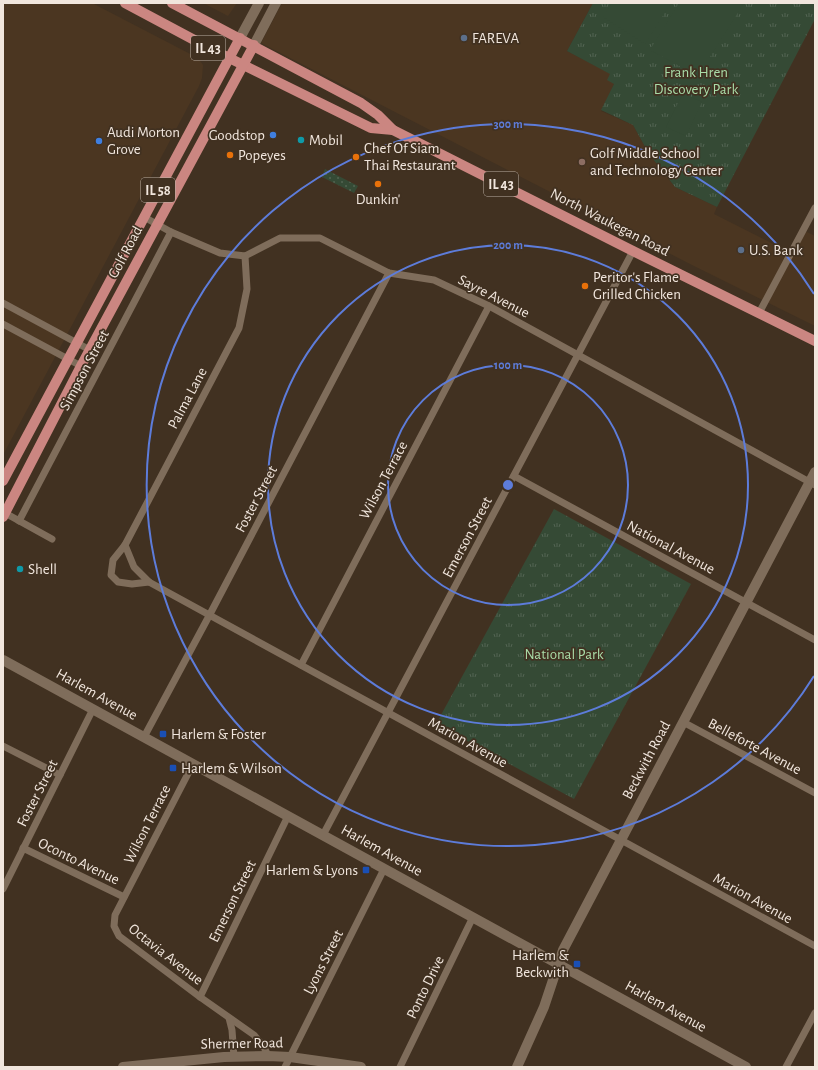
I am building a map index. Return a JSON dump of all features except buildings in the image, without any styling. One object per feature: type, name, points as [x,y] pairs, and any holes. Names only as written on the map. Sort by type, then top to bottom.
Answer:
[{"type":"main road","name":"IL 43","points":[[125,3],[243,65]]},
{"type":"main road","name":"IL 43","points":[[172,3],[254,45]]},
{"type":"main road","name":"Golf Road","points":[[3,481],[259,3]]},
{"type":"main road","name":"Golf Road","points":[[4,515],[81,366],[276,3]]},
{"type":"main road","name":"North Waukegan Road","points":[[254,45],[361,103],[378,115],[393,130],[815,341]]},
{"type":"main road","name":"North Waukegan Road","points":[[243,65],[371,128],[393,130]]},
{"type":"main road","name":"Beckwith Road","points":[[517,1067],[544,1007],[564,948],[746,602],[812,484],[815,472]]},
{"type":"main road","name":"Harlem Avenue","points":[[3,660],[746,1067]]},
{"type":"main road","name":"Shermer Road","points":[[123,1067],[234,1056],[268,1056],[290,1057],[361,1067]]},
{"type":"street","points":[[759,313],[815,208]]},
{"type":"street","points":[[144,217],[171,232],[220,254],[244,256]]},
{"type":"street","name":"Simpson Street","points":[[19,521],[171,232]]},
{"type":"street","name":"Sayre Avenue","points":[[244,256],[280,238],[320,238],[389,273],[434,280],[489,306],[812,484]]},
{"type":"street","name":"Emerson Street","points":[[323,835],[633,251]]},
{"type":"street","name":"Palma Lane","points":[[149,582],[132,584],[118,582],[111,575],[113,560],[125,545],[239,328],[247,289],[244,256]]},
{"type":"street","name":"Foster Street","points":[[144,737],[389,273]]},
{"type":"street","points":[[3,302],[90,350]]},
{"type":"street","name":"Wilson Terrace","points":[[301,666],[489,306]]},
{"type":"street","points":[[3,324],[81,366]]},
{"type":"street","name":"National Avenue","points":[[514,476],[815,640]]},
{"type":"street","points":[[4,515],[19,521],[52,539]]},
{"type":"street","name":"Marion Avenue","points":[[125,545],[134,566],[149,582],[815,946]]},
{"type":"street","name":"Foster Street","points":[[3,889],[93,709]]},
{"type":"street","name":"Belleforte Avenue","points":[[683,722],[815,793]]},
{"type":"street","points":[[3,746],[60,775]]},
{"type":"street","name":"Wilson Terrace","points":[[124,897],[192,764]]},
{"type":"street","name":"Emerson Street","points":[[200,997],[288,816]]},
{"type":"street","name":"Oconto Avenue","points":[[23,848],[124,897]]},
{"type":"street","name":"Lyons Street","points":[[285,1067],[384,869]]},
{"type":"street","name":"Octavia Avenue","points":[[124,897],[116,914],[114,926],[119,936],[200,997],[254,1035],[264,1046],[268,1056]]},
{"type":"street","name":"Ponto Drive","points":[[400,1067],[473,918]]},
{"type":"street","points":[[786,1067],[815,1013]]},
{"type":"street","points":[[229,1018],[232,1030],[234,1056]]},
{"type":"shaded area","points":[[3,3],[92,3],[198,58],[203,65],[202,78],[199,86],[3,455]]},
{"type":"shaded area","points":[[203,3],[237,3],[228,16]]},
{"type":"shaded area","points":[[282,3],[593,3],[567,51],[611,74],[614,84],[601,111],[633,125],[649,154],[675,187],[717,207],[714,214],[793,254],[805,231],[815,236],[815,326],[688,263],[261,43]]},
{"type":"green space","name":"Frank Hren Discovery Park","points":[[593,3],[815,3],[815,19],[717,207],[675,187],[649,154],[633,125],[601,110],[614,84],[607,80],[610,74],[567,51]]},
{"type":"green space","points":[[612,3],[671,3],[645,44],[603,17]]},
{"type":"green space","points":[[679,3],[744,3],[698,76],[650,50]]},
{"type":"green space","points":[[683,93],[702,102],[686,136],[666,127]]},
{"type":"green space","points":[[325,169],[358,186],[354,193],[322,177]]},
{"type":"green space","name":"National Park","points":[[554,509],[691,584],[574,799],[436,724]]},
{"type":"place","name":"FAREVA","points":[[464,38]]},
{"type":"place","name":"Goodstop","points":[[273,135]]},
{"type":"place","name":"Mobil","points":[[301,140]]},
{"type":"place","name":"Audi Morton Grove","points":[[99,141]]},
{"type":"place","name":"Popeyes","points":[[230,155]]},
{"type":"place","name":"Chef Of Siam Thai Restaurant","points":[[356,157]]},
{"type":"place","name":"Golf Middle School and Technology Center","points":[[582,162]]},
{"type":"place","name":"Dunkin'","points":[[378,184]]},
{"type":"place","name":"U.S. Bank","points":[[741,250]]},
{"type":"place","name":"Peritor's Flame Grilled Chicken","points":[[585,286]]},
{"type":"place","name":"Shell","points":[[20,569]]},
{"type":"place","name":"Harlem & Foster","points":[[163,734]]},
{"type":"place","name":"Harlem & Wilson","points":[[173,768]]},
{"type":"place","name":"Harlem & Lyons","points":[[366,870]]},
{"type":"place","name":"Harlem & Beckwith","points":[[577,964]]}]
